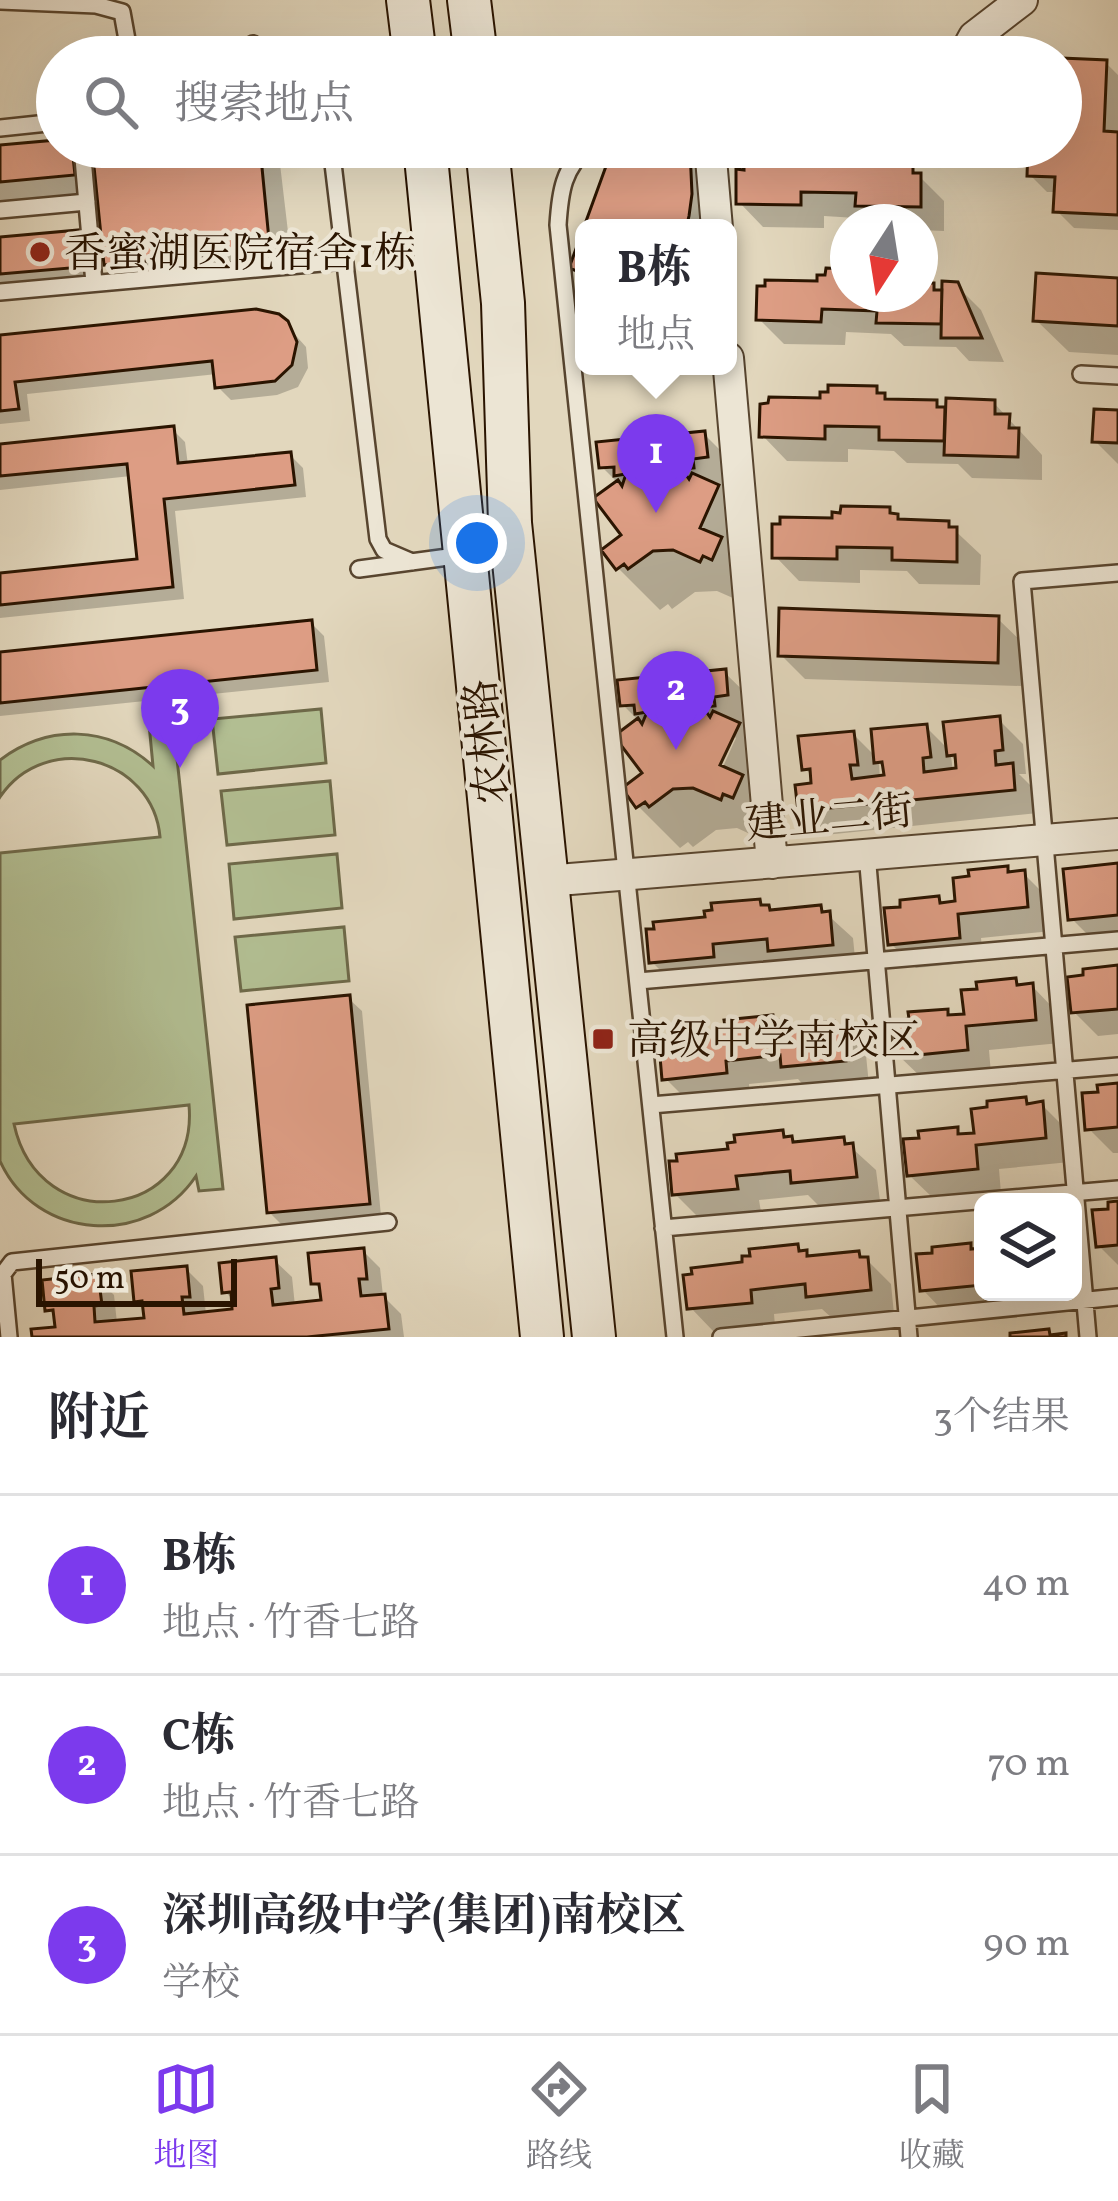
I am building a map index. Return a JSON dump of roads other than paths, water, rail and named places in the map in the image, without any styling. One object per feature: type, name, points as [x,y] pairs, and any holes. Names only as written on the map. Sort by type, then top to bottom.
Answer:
[{"type":"main road","points":[[408,0],[412,36]]},
{"type":"main road","points":[[470,0],[474,36]]},
{"type":"main road","name":"农林路","points":[[427,168],[542,1337]]},
{"type":"main road","name":"农林路","points":[[490,168],[503,302],[510,524],[594,1337]]},
{"type":"street","points":[[975,36],[1022,0]]},
{"type":"street","points":[[712,168],[716,219]]},
{"type":"street","points":[[729,375],[772,862]]},
{"type":"street","name":"建业二街","points":[[546,881],[1118,833]]},
{"type":"lane","points":[[0,1],[96,4],[122,12],[127,36]]},
{"type":"lane","points":[[0,128],[36,124]]},
{"type":"lane","points":[[84,168],[94,284]]},
{"type":"lane","points":[[333,168],[378,539],[385,550],[412,562]]},
{"type":"lane","points":[[569,168],[560,193],[558,225],[675,1337]]},
{"type":"lane","points":[[0,210],[87,202]]},
{"type":"lane","points":[[0,292],[344,261]]},
{"type":"lane","points":[[1081,374],[1118,376]]},
{"type":"lane","points":[[359,569],[466,555]]},
{"type":"lane","points":[[1118,573],[1022,580],[1076,1193],[1118,1189]]},
{"type":"lane","points":[[867,854],[909,1337]]},
{"type":"lane","points":[[638,980],[1118,940]]},
{"type":"lane","points":[[651,1105],[1118,1066]]},
{"type":"lane","points":[[663,1228],[974,1202]]},
{"type":"lane","points":[[10,1337],[3,1281],[12,1262],[388,1222]]},
{"type":"lane","points":[[1082,1264],[1088,1337]]},
{"type":"lane","points":[[721,1337],[1118,1297]]},
{"type":"place","name":"香蜜湖医院宿舍1栋","points":[[40,252]]},
{"type":"place","name":"B栋","points":[[656,513]]},
{"type":"place","name":"C栋","points":[[676,750]]},
{"type":"place","name":"深圳高级中学(集团)南校区","points":[[180,768]]},
{"type":"place","name":"高级中学南校区","points":[[603,1039]]}]
